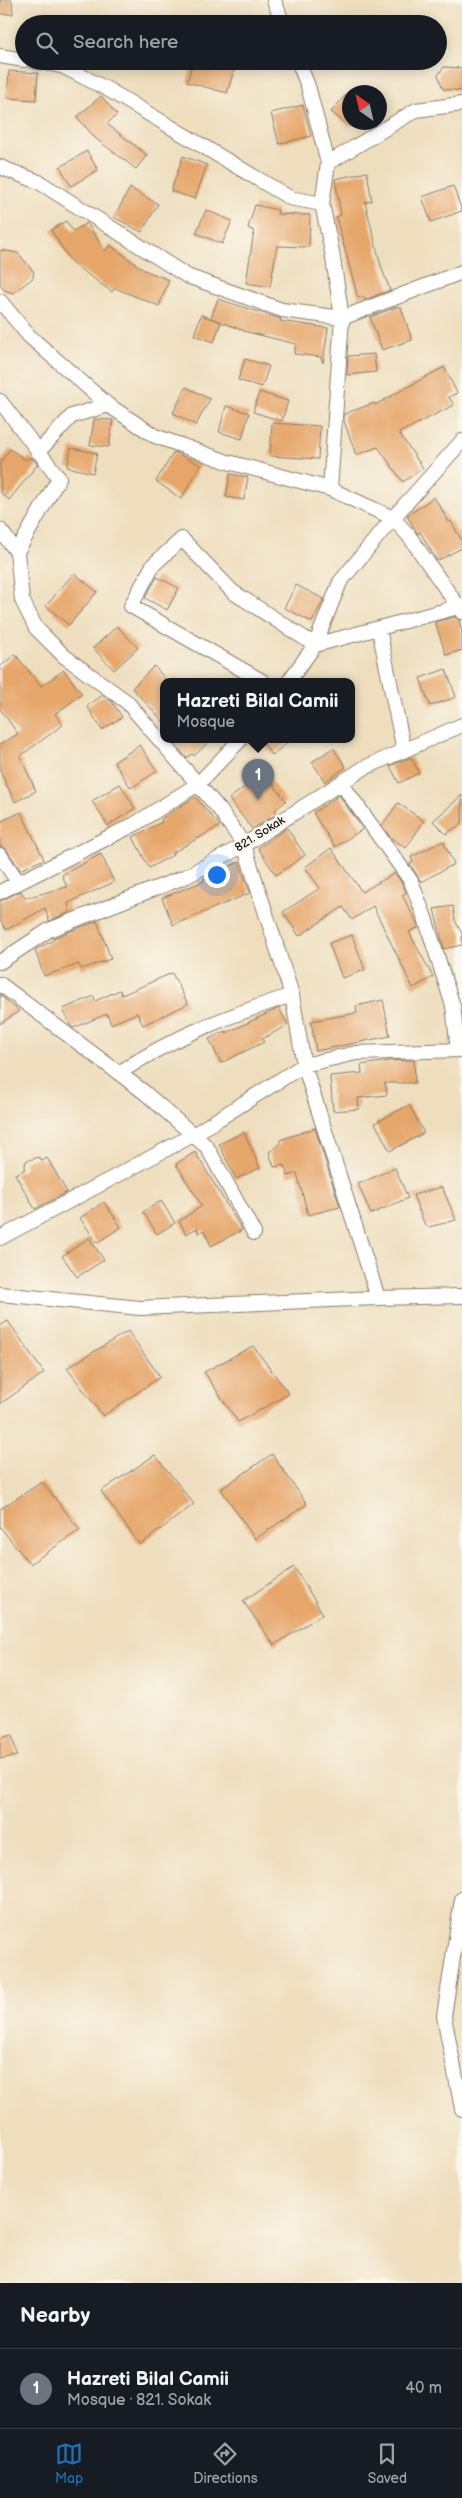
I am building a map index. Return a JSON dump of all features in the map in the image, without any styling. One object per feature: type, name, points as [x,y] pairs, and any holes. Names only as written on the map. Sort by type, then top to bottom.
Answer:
[{"type":"street","points":[[274,0],[280,15]]},
{"type":"street","points":[[0,56],[15,58]]},
{"type":"street","points":[[70,70],[107,89],[290,198],[322,204]]},
{"type":"street","points":[[302,70],[308,86],[328,163],[322,204],[332,252],[342,318],[330,488]]},
{"type":"street","points":[[328,163],[416,110],[462,104]]},
{"type":"street","points":[[0,167],[39,182],[187,276],[282,310],[342,318],[462,272]]},
{"type":"street","points":[[0,301],[29,336],[108,404],[155,436],[228,462],[330,488],[393,518],[461,609],[315,645],[234,592],[182,539],[152,565],[131,606],[257,678]]},
{"type":"street","points":[[0,401],[59,478],[17,552]]},
{"type":"street","points":[[38,452],[72,416],[108,404]]},
{"type":"street","points":[[291,678],[315,645],[340,582],[393,518],[462,441]]},
{"type":"street","points":[[0,530],[17,552],[22,600],[36,628],[64,656],[127,702],[160,740]]},
{"type":"street","points":[[379,629],[404,750]]},
{"type":"street","name":"821. Sokak","points":[[0,962],[49,930],[188,876],[244,845],[364,768],[462,724]]},
{"type":"street","points":[[162,743],[198,784],[244,845],[292,994],[304,1065],[378,1298]]},
{"type":"street","points":[[0,892],[135,824],[198,784],[238,743]]},
{"type":"street","points":[[0,1238],[193,1135],[304,1065],[356,1053],[460,1050],[453,1006],[426,918],[411,881],[342,783]]},
{"type":"street","points":[[0,855],[18,882]]},
{"type":"street","points":[[0,984],[144,1092],[208,1147],[254,1233]]},
{"type":"street","points":[[119,1073],[151,1052],[219,1019],[292,994]]},
{"type":"street","points":[[0,1294],[140,1308],[462,1296]]},
{"type":"street","points":[[462,1899],[460,1925],[444,2016],[462,2109]]},
{"type":"building","points":[[0,0],[12,0],[13,14],[0,14]]},
{"type":"building","points":[[447,67],[462,68],[462,91],[443,89],[438,75],[442,70],[447,70]]},
{"type":"building","points":[[190,70],[234,70],[227,93],[187,82]]},
{"type":"building","points":[[9,71],[38,73],[36,100],[7,98]]},
{"type":"building","points":[[101,96],[117,115],[107,124],[147,155],[136,169],[95,138],[77,117]]},
{"type":"building","points":[[342,99],[342,121],[331,112]]},
{"type":"building","points":[[303,105],[311,136],[279,144],[271,113]]},
{"type":"building","points":[[87,151],[98,170],[71,186],[60,167]]},
{"type":"building","points":[[183,156],[207,165],[195,199],[171,191]]},
{"type":"building","points":[[367,172],[372,201],[365,202],[381,266],[390,290],[365,300],[363,296],[358,298],[336,217],[341,215],[335,179]]},
{"type":"building","points":[[453,186],[462,211],[431,222],[422,197]]},
{"type":"building","points":[[130,188],[158,204],[142,232],[114,217]]},
{"type":"building","points":[[255,205],[278,210],[277,214],[310,215],[309,247],[277,246],[270,287],[246,283],[254,231],[248,228]]},
{"type":"building","points":[[206,210],[232,221],[222,244],[196,233]]},
{"type":"building","points":[[66,221],[73,231],[87,223],[105,251],[110,245],[144,270],[169,280],[159,306],[115,288],[112,292],[71,262],[51,230]]},
{"type":"building","points":[[0,250],[18,253],[34,272],[33,278],[13,293],[4,290],[0,285]]},
{"type":"building","points":[[218,299],[281,319],[280,321],[328,328],[323,363],[321,357],[294,354],[296,344],[247,332],[211,318]]},
{"type":"building","points":[[396,307],[401,307],[412,340],[382,350],[370,317]]},
{"type":"building","points":[[201,315],[221,322],[214,342],[194,335]]},
{"type":"building","points":[[374,354],[376,372],[347,375],[348,356]]},
{"type":"building","points":[[245,359],[269,366],[262,387],[238,380]]},
{"type":"building","points":[[444,367],[457,393],[449,397],[454,405],[399,433],[423,468],[403,482],[378,447],[356,455],[344,421],[344,414],[374,403],[375,405]]},
{"type":"building","points":[[186,387],[210,399],[196,425],[173,413]]},
{"type":"building","points":[[259,392],[288,401],[282,421],[253,412]]},
{"type":"building","points":[[226,406],[249,413],[242,439],[219,432]]},
{"type":"building","points":[[94,419],[113,420],[109,447],[90,445]]},
{"type":"building","points":[[272,423],[320,426],[318,459],[270,456]]},
{"type":"building","points":[[71,448],[97,453],[93,473],[67,467]]},
{"type":"building","points":[[10,449],[26,460],[30,457],[38,464],[9,500],[1,493],[0,463]]},
{"type":"building","points":[[174,452],[201,465],[181,499],[156,481]]},
{"type":"building","points":[[230,474],[248,477],[244,500],[226,497]]},
{"type":"building","points":[[434,497],[462,541],[462,548],[437,561],[420,532],[418,534],[407,516]]},
{"type":"building","points":[[74,573],[97,592],[69,625],[46,606]]},
{"type":"building","points":[[157,577],[179,588],[167,610],[145,598]]},
{"type":"building","points":[[296,585],[324,599],[312,622],[284,608]]},
{"type":"building","points":[[455,617],[459,620],[462,631],[462,650],[446,655],[435,622]]},
{"type":"building","points":[[117,626],[138,648],[114,670],[93,648]]},
{"type":"building","points":[[15,654],[41,686],[64,670],[82,694],[55,714],[63,725],[20,756],[36,791],[15,802],[0,771],[0,744],[18,734],[0,709],[0,667]]},
{"type":"building","points":[[154,666],[164,677],[160,678],[160,718],[132,688]]},
{"type":"building","points":[[446,669],[456,697],[430,706],[420,678]]},
{"type":"building","points":[[103,695],[112,702],[122,717],[102,730],[87,706]]},
{"type":"building","points":[[174,743],[208,743],[194,756],[192,754],[187,758]]},
{"type":"building","points":[[263,743],[287,743],[272,755]]},
{"type":"building","points":[[140,745],[157,771],[131,788],[114,762]]},
{"type":"building","points":[[333,748],[346,767],[325,782],[312,762]]},
{"type":"building","points":[[411,757],[419,773],[399,783],[390,766]]},
{"type":"building","points":[[264,772],[286,801],[275,810],[277,814],[252,829],[229,799]]},
{"type":"building","points":[[120,784],[135,808],[108,826],[92,801]]},
{"type":"building","points":[[339,795],[363,829],[335,847],[313,813]]},
{"type":"building","points":[[462,795],[462,823],[446,834],[433,821]]},
{"type":"building","points":[[195,797],[220,826],[149,868],[133,837],[162,822],[161,819]]},
{"type":"building","points":[[398,803],[424,821],[406,848],[391,838],[382,826]]},
{"type":"building","points":[[21,812],[44,859],[20,870],[7,850],[0,846],[0,822]]},
{"type":"building","points":[[287,828],[305,855],[276,875],[258,848]]},
{"type":"building","points":[[443,841],[454,864],[421,882],[410,864],[413,862],[411,857]]},
{"type":"building","points":[[331,848],[362,892],[395,873],[406,893],[402,895],[419,927],[409,932],[433,977],[413,988],[373,906],[352,920],[343,907],[299,936],[283,912],[320,888],[305,867]]},
{"type":"building","points":[[101,854],[114,882],[68,903],[70,912],[49,921],[45,908],[6,930],[0,920],[0,901],[21,891],[25,898],[67,887],[62,875]]},
{"type":"building","points":[[239,862],[250,893],[173,925],[162,898],[204,881],[203,879]]},
{"type":"building","points":[[453,906],[455,920],[462,934],[462,945],[444,949],[434,909]]},
{"type":"building","points":[[97,921],[111,959],[81,969],[79,964],[44,976],[35,950],[54,940],[53,938]]},
{"type":"building","points":[[352,935],[365,970],[342,978],[329,943]]},
{"type":"building","points":[[172,973],[188,1004],[143,1025],[137,1013],[111,1024],[107,1014],[73,1028],[63,1009],[94,996],[95,1001],[120,990],[122,995]]},
{"type":"building","points":[[0,995],[19,1011],[0,1024]]},
{"type":"building","points":[[383,1000],[390,1036],[316,1051],[311,1021],[357,1013],[356,1006]]},
{"type":"building","points":[[279,1008],[288,1025],[262,1039],[264,1042],[221,1063],[209,1039]]},
{"type":"building","points":[[414,1060],[415,1083],[385,1083],[387,1095],[358,1098],[359,1109],[333,1111],[330,1076],[362,1073],[361,1065]]},
{"type":"building","points":[[409,1105],[424,1133],[390,1151],[375,1123]]},
{"type":"building","points":[[315,1128],[340,1207],[308,1215],[297,1173],[288,1176],[284,1165],[274,1167],[269,1152],[280,1144],[280,1140]]},
{"type":"building","points":[[244,1132],[260,1168],[236,1179],[219,1144]]},
{"type":"building","points":[[195,1152],[242,1230],[211,1246],[204,1230],[199,1233],[197,1228],[186,1234],[179,1221],[202,1206],[176,1164]]},
{"type":"building","points":[[39,1157],[42,1161],[47,1158],[67,1192],[35,1209],[15,1174],[24,1170],[26,1161]]},
{"type":"building","points":[[395,1168],[408,1198],[371,1214],[358,1184]]},
{"type":"building","points":[[442,1187],[456,1220],[429,1227],[424,1223],[413,1195]]},
{"type":"building","points":[[161,1201],[175,1223],[157,1234],[143,1212]]},
{"type":"building","points":[[104,1202],[121,1227],[97,1243],[80,1218]]},
{"type":"building","points":[[89,1238],[104,1260],[77,1277],[62,1256]]},
{"type":"building","points":[[8,1321],[44,1373],[0,1404],[0,1326]]},
{"type":"building","points":[[128,1331],[160,1377],[103,1416],[67,1368]]},
{"type":"building","points":[[253,1346],[289,1394],[238,1422],[204,1372]]},
{"type":"building","points":[[272,1454],[307,1504],[255,1539],[221,1489]]},
{"type":"building","points":[[155,1455],[194,1504],[140,1545],[101,1491]]},
{"type":"building","points":[[42,1482],[80,1530],[30,1564],[0,1527],[0,1509]]},
{"type":"building","points":[[294,1567],[323,1614],[274,1645],[243,1601]]},
{"type":"building","points":[[12,1735],[17,1756],[0,1759],[0,1738]]},
{"type":"place","name":"Hazreti Bilal Camii","points":[[258,800]]}]
